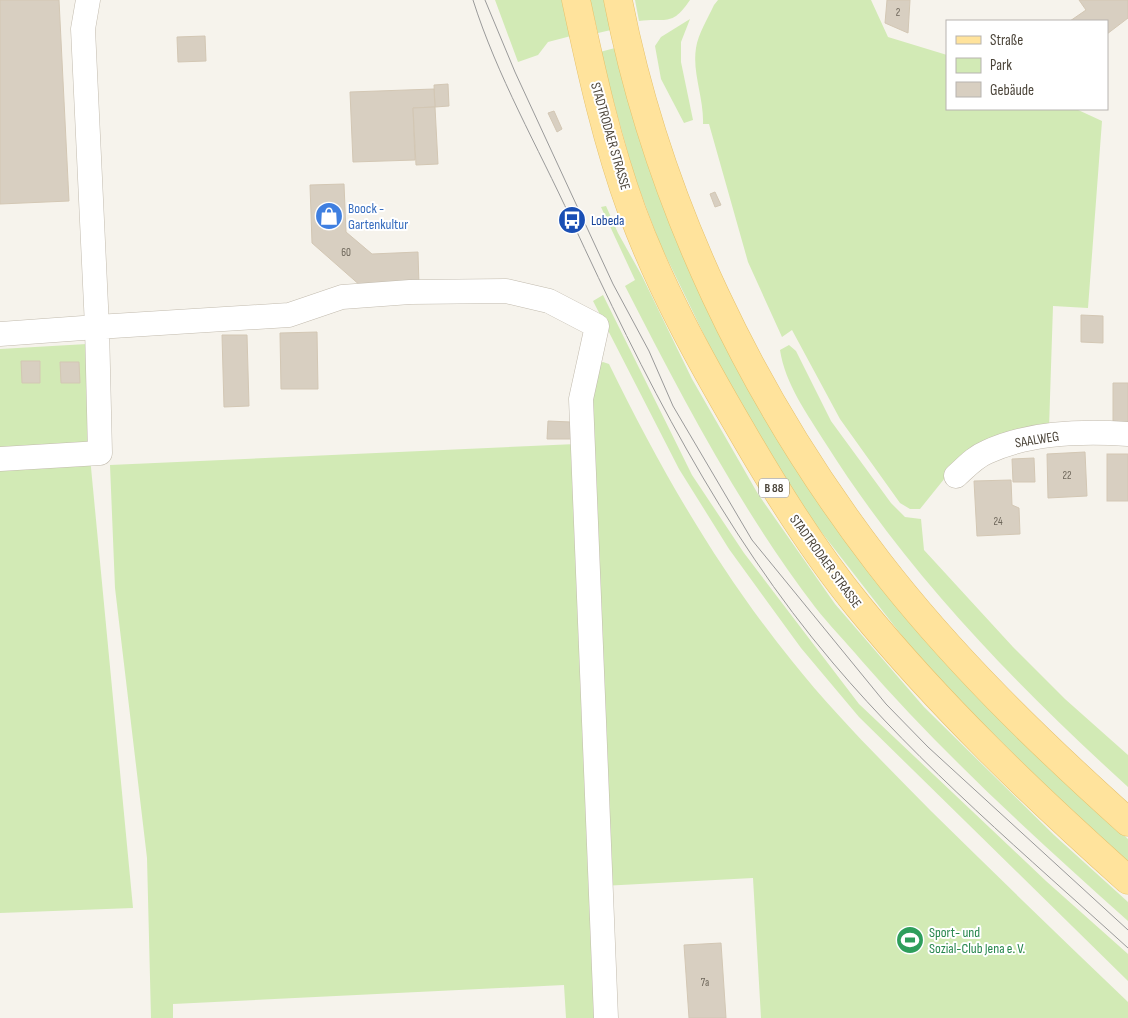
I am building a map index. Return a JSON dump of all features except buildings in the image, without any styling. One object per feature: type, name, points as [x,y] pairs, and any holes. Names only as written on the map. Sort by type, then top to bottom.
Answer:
[{"type":"main road","name":"STADTRODAER STRASSE","points":[[576,0],[614,154],[632,211],[663,284],[707,372],[782,500],[858,606],[924,682],[989,751],[1128,880]]},
{"type":"main road","points":[[618,0],[654,139],[683,221],[742,347],[806,461],[878,562],[944,640],[1015,716],[1128,822]]},
{"type":"street","points":[[0,459],[100,453],[97,327],[83,28],[88,0]]},
{"type":"street","points":[[0,334],[289,315],[342,297],[410,292],[506,291],[549,301],[597,326],[581,399],[606,1018]]},
{"type":"street","name":"SAALWEG","points":[[956,476],[985,452],[1008,444],[1041,437],[1101,432],[1128,434]]},
{"type":"green space","points":[[495,0],[562,0],[571,36],[548,42],[538,55],[518,62]]},
{"type":"green space","points":[[590,0],[604,0],[611,30],[598,33]]},
{"type":"green space","points":[[635,0],[690,0],[678,15],[673,18],[639,21]]},
{"type":"green space","points":[[718,0],[871,0],[888,37],[946,55],[946,110],[1078,110],[1102,121],[1088,308],[1053,306],[1049,428],[953,468],[920,509],[910,509],[900,503],[840,419],[792,330],[782,337],[748,262],[709,124],[703,124],[695,57],[699,37]]},
{"type":"green space","points":[[690,19],[681,42],[681,62],[693,120],[684,123],[661,79],[655,46],[661,37]]},
{"type":"green space","points":[[615,48],[650,171],[676,240],[702,297],[817,499],[876,581],[1056,772],[1128,839],[1128,862],[1046,786],[960,701],[906,641],[805,511],[725,378],[660,244],[634,175],[600,52]]},
{"type":"green space","points":[[606,206],[692,379],[758,494],[835,604],[924,707],[1054,835],[1128,902],[1128,921],[1024,827],[924,729],[832,627],[787,569],[713,451],[625,286],[635,280],[601,207]]},
{"type":"green space","points":[[603,295],[692,475],[744,553],[859,704],[1046,881],[1128,954],[1128,981],[859,717],[801,648],[729,549],[679,469],[593,301]]},
{"type":"green space","points":[[87,344],[90,457],[133,908],[0,913],[0,349]]},
{"type":"green space","points":[[789,345],[796,351],[831,421],[891,503],[905,517],[921,519],[924,550],[1013,647],[1065,699],[1128,755],[1128,787],[1045,708],[965,626],[892,538],[858,492],[798,399],[787,375],[780,350]]},
{"type":"green space","points":[[603,362],[609,364],[670,480],[715,555],[765,627],[808,681],[931,811],[1128,1002],[1128,1018],[761,1018],[753,878],[602,886],[588,414],[598,364]]},
{"type":"green space","points":[[576,444],[596,1018],[566,1018],[564,985],[173,1004],[173,1018],[151,1018],[147,858],[115,588],[110,465]]},
{"type":"tram line","points":[[473,0],[506,84],[627,336],[687,450],[755,560],[833,663],[902,738],[938,775],[1013,845],[1128,948]]},
{"type":"tram line","points":[[485,0],[515,72],[613,284],[649,351],[673,406],[752,540],[886,704],[928,747],[1128,930]]},
{"type":"place","name":"Boock - Gartenkultur","points":[[329,216]]},
{"type":"place","name":"Lobeda","points":[[572,220]]},
{"type":"place","name":"Sport- und Sozial-Club Jena e. V.","points":[[910,940]]}]
